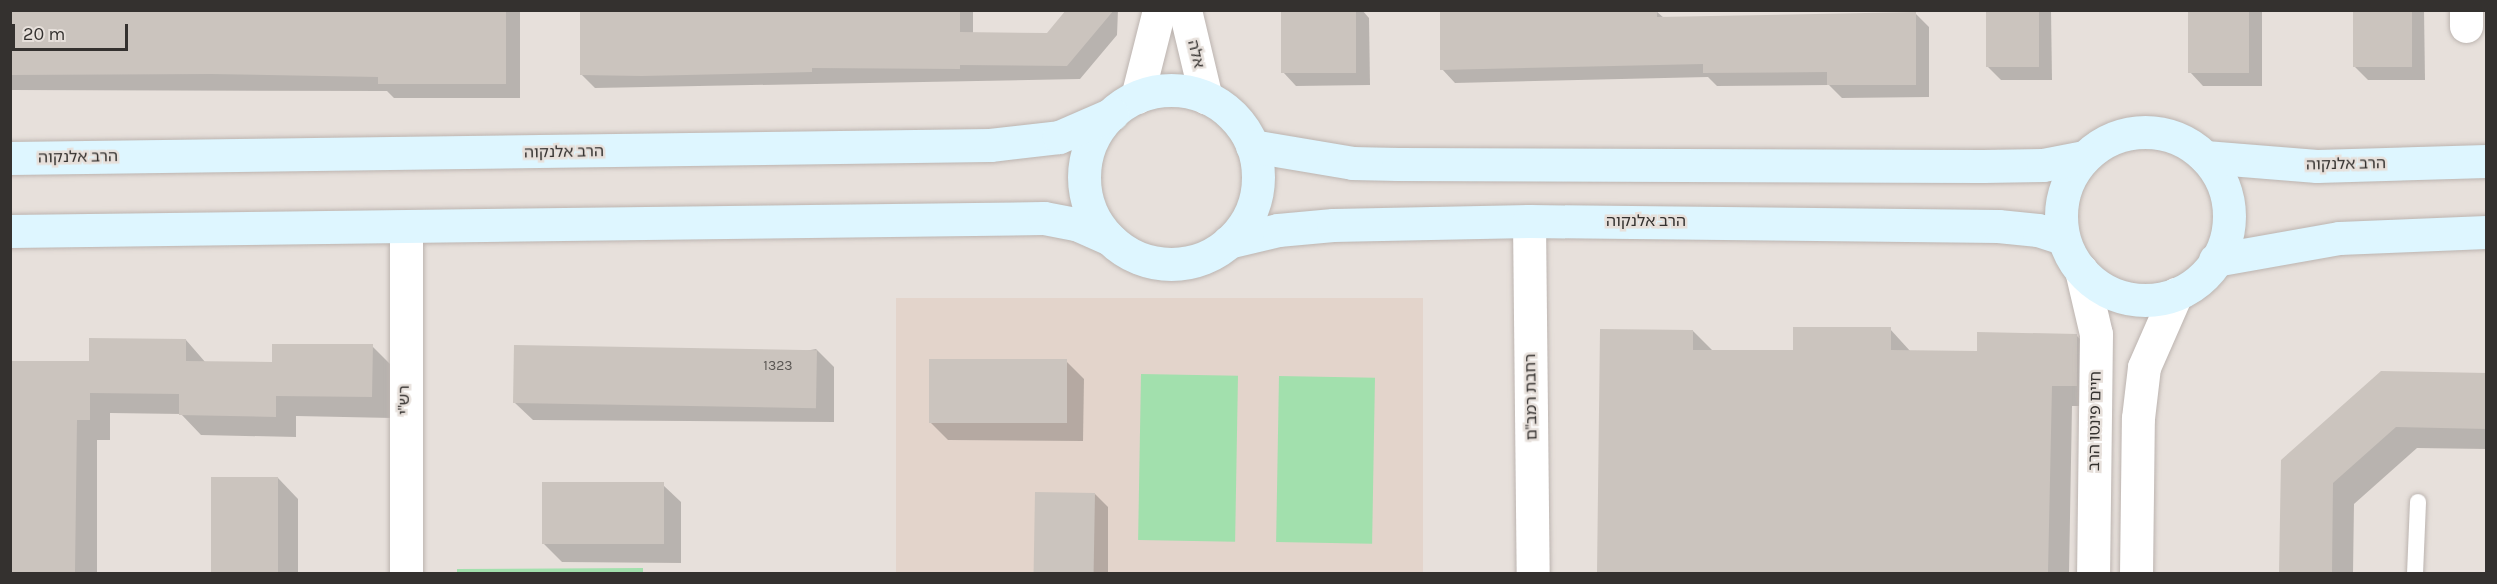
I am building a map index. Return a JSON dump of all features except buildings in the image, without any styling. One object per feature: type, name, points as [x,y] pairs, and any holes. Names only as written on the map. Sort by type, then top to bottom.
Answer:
[{"type":"main road","points":[[10,231],[1044,218],[1076,224],[1110,239],[1131,254],[1168,264],[1194,261],[1228,242],[1245,222],[1255,198],[1258,171],[1252,146],[1239,123],[1206,98],[1181,91],[1124,106],[1089,148],[1084,176],[1088,204],[1110,239]]},
{"type":"main road","name":"הרב אלנקוה","points":[[10,158],[990,145],[1059,137],[1124,106]]},
{"type":"main road","points":[[2142,132],[2165,134],[2205,157],[2219,176],[2229,216],[2226,236],[2215,260],[2193,284],[2176,294],[2134,299],[2096,284],[2081,270],[2063,238],[2063,195],[2085,157],[2101,144],[2142,132]]},
{"type":"main road","points":[[1252,146],[1352,163],[1398,164],[1983,166],[2043,165],[2085,157]]},
{"type":"main road","name":"הרב אלנקוה","points":[[2205,157],[2317,166],[2487,161]]},
{"type":"main road","name":"הרב אלנקוה","points":[[1228,242],[1278,230],[1333,225],[1529,221],[1998,226],[2038,230],[2063,238]]},
{"type":"main road","points":[[2215,260],[2340,238],[2487,232]]},
{"type":"street","points":[[1124,106],[1158,10]]},
{"type":"street","name":"אלה","points":[[1185,10],[1206,98]]},
{"type":"street","name":"רחבת רמב\"ם","points":[[1529,221],[1533,573]]},
{"type":"street","name":"רש\"י","points":[[406,227],[406,573]]},
{"type":"street","name":"חיים פינטו הרב","points":[[2081,270],[2096,334],[2093,573]]},
{"type":"street","points":[[2136,573],[2138,418],[2144,368],[2176,294]]},
{"type":"lane","points":[[2415,573],[2418,501]]},
{"type":"shaded area","points":[[896,298],[1423,298],[1423,574],[896,574]]},
{"type":"green space","points":[[1141,374],[1238,376],[1235,542],[1138,540]]},
{"type":"green space","points":[[1279,376],[1375,378],[1372,544],[1276,542]]},
{"type":"green space","points":[[643,568],[643,574],[457,573],[457,569]]}]
